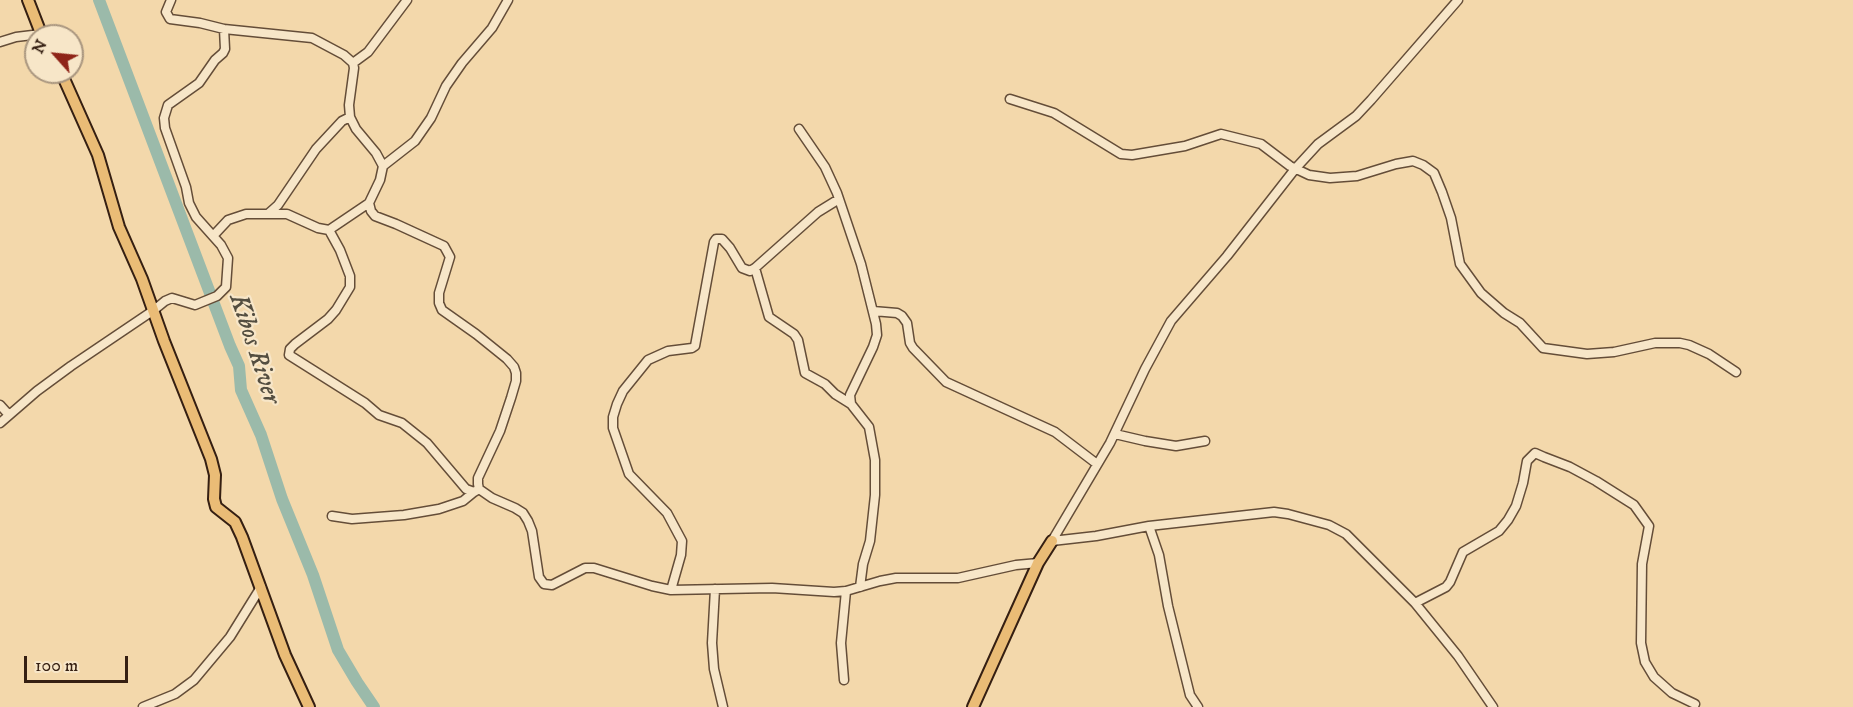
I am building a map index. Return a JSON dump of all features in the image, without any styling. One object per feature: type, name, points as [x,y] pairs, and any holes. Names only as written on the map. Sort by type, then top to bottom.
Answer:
[{"type":"main road","points":[[28,0],[38,24]]},
{"type":"main road","points":[[66,84],[98,155],[118,227],[142,279],[211,459],[215,475],[216,507],[235,522],[285,655],[309,707]]},
{"type":"main road","points":[[974,707],[1038,563],[1052,541]]},
{"type":"street","points":[[171,0],[166,12],[170,19],[224,29],[312,38],[344,55],[353,63],[354,68],[350,117],[356,129],[376,153],[382,166],[380,180],[369,203],[329,230],[318,228],[286,214],[246,214],[228,220],[213,236]]},
{"type":"street","points":[[353,63],[368,52],[407,0]]},
{"type":"street","points":[[382,166],[415,141],[431,118],[446,86],[492,28],[508,0]]},
{"type":"street","points":[[1052,541],[1115,434],[1145,369],[1171,321],[1227,256],[1295,169],[1318,144],[1356,116],[1458,0]]},
{"type":"street","points":[[0,423],[37,391],[165,301],[172,298],[195,305],[217,296],[226,287],[228,258],[221,244],[196,217],[189,203],[186,187],[165,128],[164,118],[168,105],[199,83],[215,60],[223,53],[225,49],[224,29]]},
{"type":"street","points":[[0,42],[24,36]]},
{"type":"street","points":[[1010,99],[1054,113],[1121,154],[1132,155],[1185,146],[1221,134],[1261,144],[1295,169],[1309,175],[1330,178],[1357,176],[1413,161],[1424,165],[1434,173],[1442,192],[1451,218],[1460,264],[1481,293],[1504,313],[1520,323],[1543,348],[1587,354],[1614,352],[1654,343],[1680,343],[1709,354],[1736,372]]},
{"type":"street","points":[[268,213],[278,205],[316,149],[342,121],[350,117]]},
{"type":"street","points":[[799,129],[825,167],[861,264],[873,311],[877,335],[850,395],[852,404]]},
{"type":"street","points":[[671,590],[681,555],[682,541],[667,513],[629,474],[613,428],[613,417],[623,391],[648,360],[668,351],[695,346],[716,239],[722,239],[742,268],[747,271],[755,268],[818,212],[838,199]]},
{"type":"street","points":[[369,203],[375,216],[403,226],[444,246],[450,258],[439,293],[442,310],[507,359],[516,373],[512,398],[500,431],[478,478],[477,491]]},
{"type":"street","points":[[329,230],[350,276],[350,287],[328,319],[295,344],[290,349],[289,355],[356,397],[379,415],[402,423],[427,443],[466,489],[477,491],[522,513],[532,531],[539,578],[544,584],[552,585],[585,568],[594,568],[671,590],[772,588],[846,591],[896,578],[958,578],[1017,565],[1038,563]]},
{"type":"street","points":[[755,268],[769,317],[789,329],[798,340],[805,373],[825,384],[835,394],[852,404],[869,427],[875,460],[875,495],[870,541],[863,564],[860,587]]},
{"type":"street","points":[[873,311],[897,313],[902,316],[907,323],[913,348],[946,382],[1055,432],[1097,464]]},
{"type":"street","points":[[0,405],[9,415]]},
{"type":"street","points":[[1115,434],[1176,446],[1205,441]]},
{"type":"street","points":[[1415,603],[1446,587],[1463,552],[1499,531],[1508,520],[1516,506],[1527,461],[1535,453],[1570,467],[1634,505],[1649,526],[1642,564],[1641,643],[1645,662],[1654,677],[1672,693],[1695,704]]},
{"type":"street","points":[[332,516],[352,519],[404,515],[439,509],[463,501],[477,491]]},
{"type":"street","points":[[1052,541],[1149,526],[1274,512],[1329,525],[1346,534],[1415,603],[1458,656],[1491,706]]},
{"type":"street","points":[[1149,526],[1159,555],[1168,606],[1190,695],[1198,707]]},
{"type":"street","points":[[143,707],[175,694],[194,680],[230,638],[261,587]]},
{"type":"street","points":[[715,590],[712,643],[714,669],[723,707]]},
{"type":"street","points":[[844,680],[841,643],[846,591]]},
{"type":"waterway","name":"Kibos River","points":[[99,0],[239,366],[241,390],[261,435],[282,499],[313,575],[338,650],[374,707]]}]
